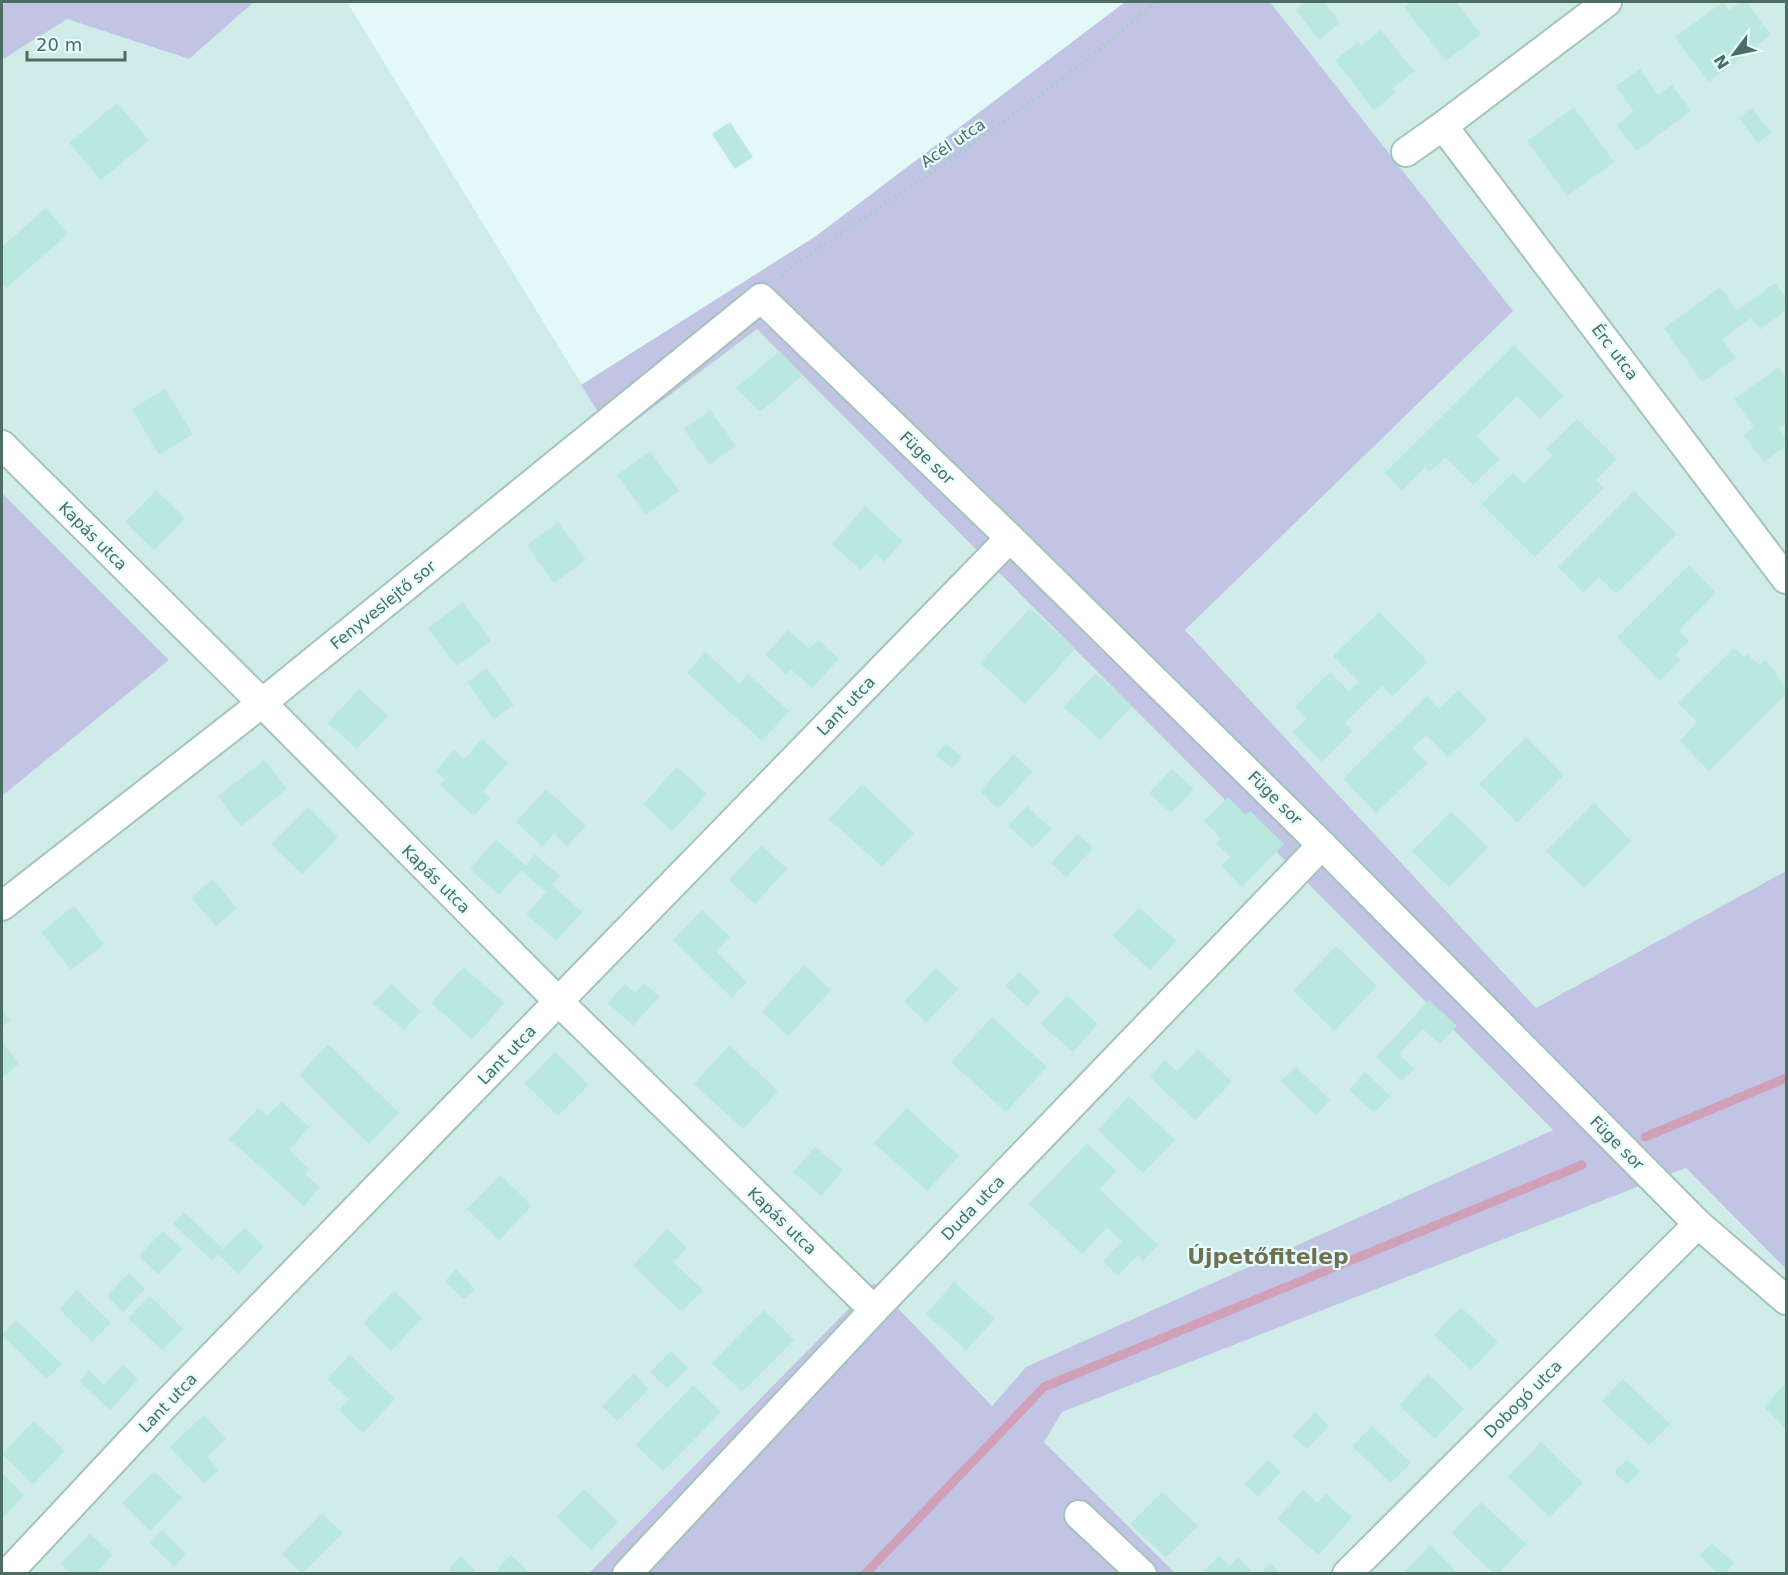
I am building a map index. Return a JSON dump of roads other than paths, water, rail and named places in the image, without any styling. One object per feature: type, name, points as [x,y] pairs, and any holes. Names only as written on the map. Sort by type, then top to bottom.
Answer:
[{"type":"street","points":[[1406,152],[1607,2]]},
{"type":"street","name":"Érc utca","points":[[1443,126],[1786,579]]},
{"type":"street","name":"Füge sor","points":[[760,298],[1010,538],[1322,845],[1698,1224],[1786,1300]]},
{"type":"street","name":"Fenyveslejtő sor","points":[[2,906],[262,703],[760,298]]},
{"type":"street","name":"Kapás utca","points":[[2,445],[559,1002],[874,1310]]},
{"type":"street","name":"Lant utca","points":[[7,1574],[174,1396],[1010,538]]},
{"type":"street","name":"Duda utca","points":[[627,1574],[874,1310],[1322,845]]},
{"type":"street","name":"Dobogó utca","points":[[1347,1574],[1698,1224]]},
{"type":"street","points":[[1079,1515],[1142,1574]]},
{"type":"waterway","points":[[1645,1137],[1786,1078]]},
{"type":"waterway","points":[[865,1574],[1044,1387],[1582,1165]]},
{"type":"district","name":"Újpetőfitelep","points":[[1268,1256]]}]
